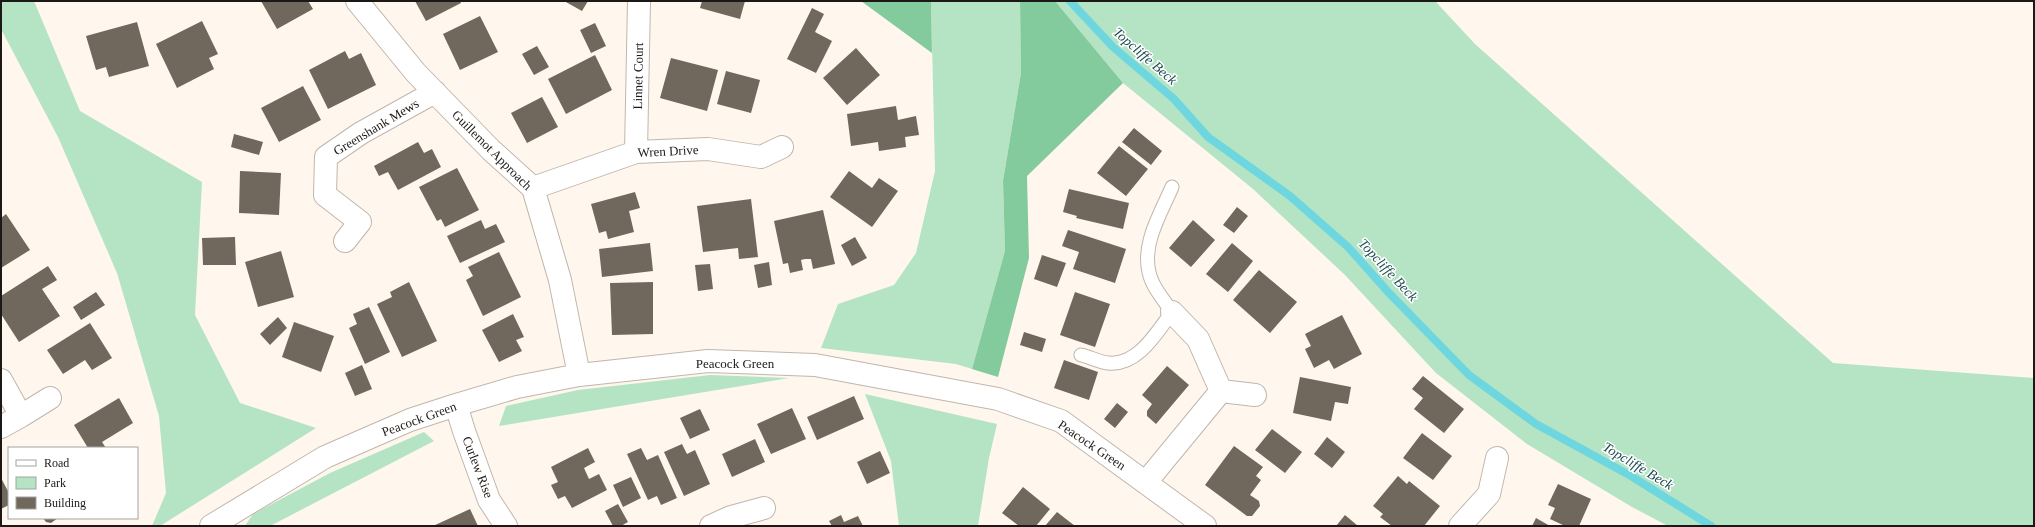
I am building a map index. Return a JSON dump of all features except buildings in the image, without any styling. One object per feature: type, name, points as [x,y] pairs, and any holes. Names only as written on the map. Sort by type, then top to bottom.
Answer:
[{"type":"street","name":"Guillemot Approach","points":[[357,1],[416,73],[491,150],[533,188],[560,280],[579,375]]},
{"type":"street","name":"Linnet Court","points":[[636,152],[639,1]]},
{"type":"street","name":"Greenshank Mews","points":[[345,241],[360,222],[325,195],[326,157],[361,133],[435,92]]},
{"type":"street","name":"Wren Drive","points":[[533,188],[636,152],[708,149],[761,157],[782,147]]},
{"type":"street","points":[[1172,312],[1198,339],[1221,391]]},
{"type":"street","name":"Peacock Green","points":[[211,526],[325,457],[410,420],[517,387],[579,375],[715,361],[815,364],[998,399],[1061,421],[1205,526]]},
{"type":"street","points":[[1,380],[21,416]]},
{"type":"street","points":[[1221,391],[1255,395]]},
{"type":"street","points":[[1146,482],[1221,391]]},
{"type":"street","points":[[1,427],[50,398]]},
{"type":"street","name":"Curlew Rise","points":[[456,405],[489,500],[506,526]]},
{"type":"street","points":[[1460,526],[1489,494],[1497,458]]},
{"type":"street","points":[[711,526],[731,517],[764,508]]},
{"type":"lane","points":[[1081,355],[1109,363],[1127,360],[1148,344],[1172,312],[1158,293],[1149,272],[1147,248],[1172,187]]},
{"type":"green space","points":[[1,1],[34,1],[80,111],[202,182],[195,315],[240,403],[316,428],[160,526],[152,526],[166,493],[159,416],[117,273],[58,137],[1,29]]},
{"type":"green space","points":[[861,1],[931,1],[932,53]]},
{"type":"green space","points":[[931,1],[1020,1],[1021,73],[1003,181],[1005,251],[972,369],[956,364],[821,348],[838,304],[894,285],[916,253],[935,171]]},
{"type":"green space","points":[[1020,1],[1055,1],[1123,83],[1027,176],[1029,258],[998,377],[972,369],[1005,251],[1003,181],[1021,73]]},
{"type":"green space","points":[[1055,1],[1435,1],[1475,44],[1833,363],[2034,378],[2034,526],[1668,526],[1632,507],[1527,444],[1436,373],[1345,275],[1253,189],[1123,83]]},
{"type":"green space","points":[[710,375],[789,378],[499,426],[506,406],[578,390]]},
{"type":"green space","points":[[865,394],[997,424],[989,458],[978,526],[899,526],[891,461]]},
{"type":"green space","points":[[424,432],[434,441],[270,526],[245,526],[253,514],[330,473]]},
{"type":"waterway","name":"Topcliffe Beck","points":[[1070,1],[1113,47],[1174,99],[1208,137],[1290,196],[1348,247],[1389,293],[1469,375],[1536,424],[1631,476],[1711,526]]}]
